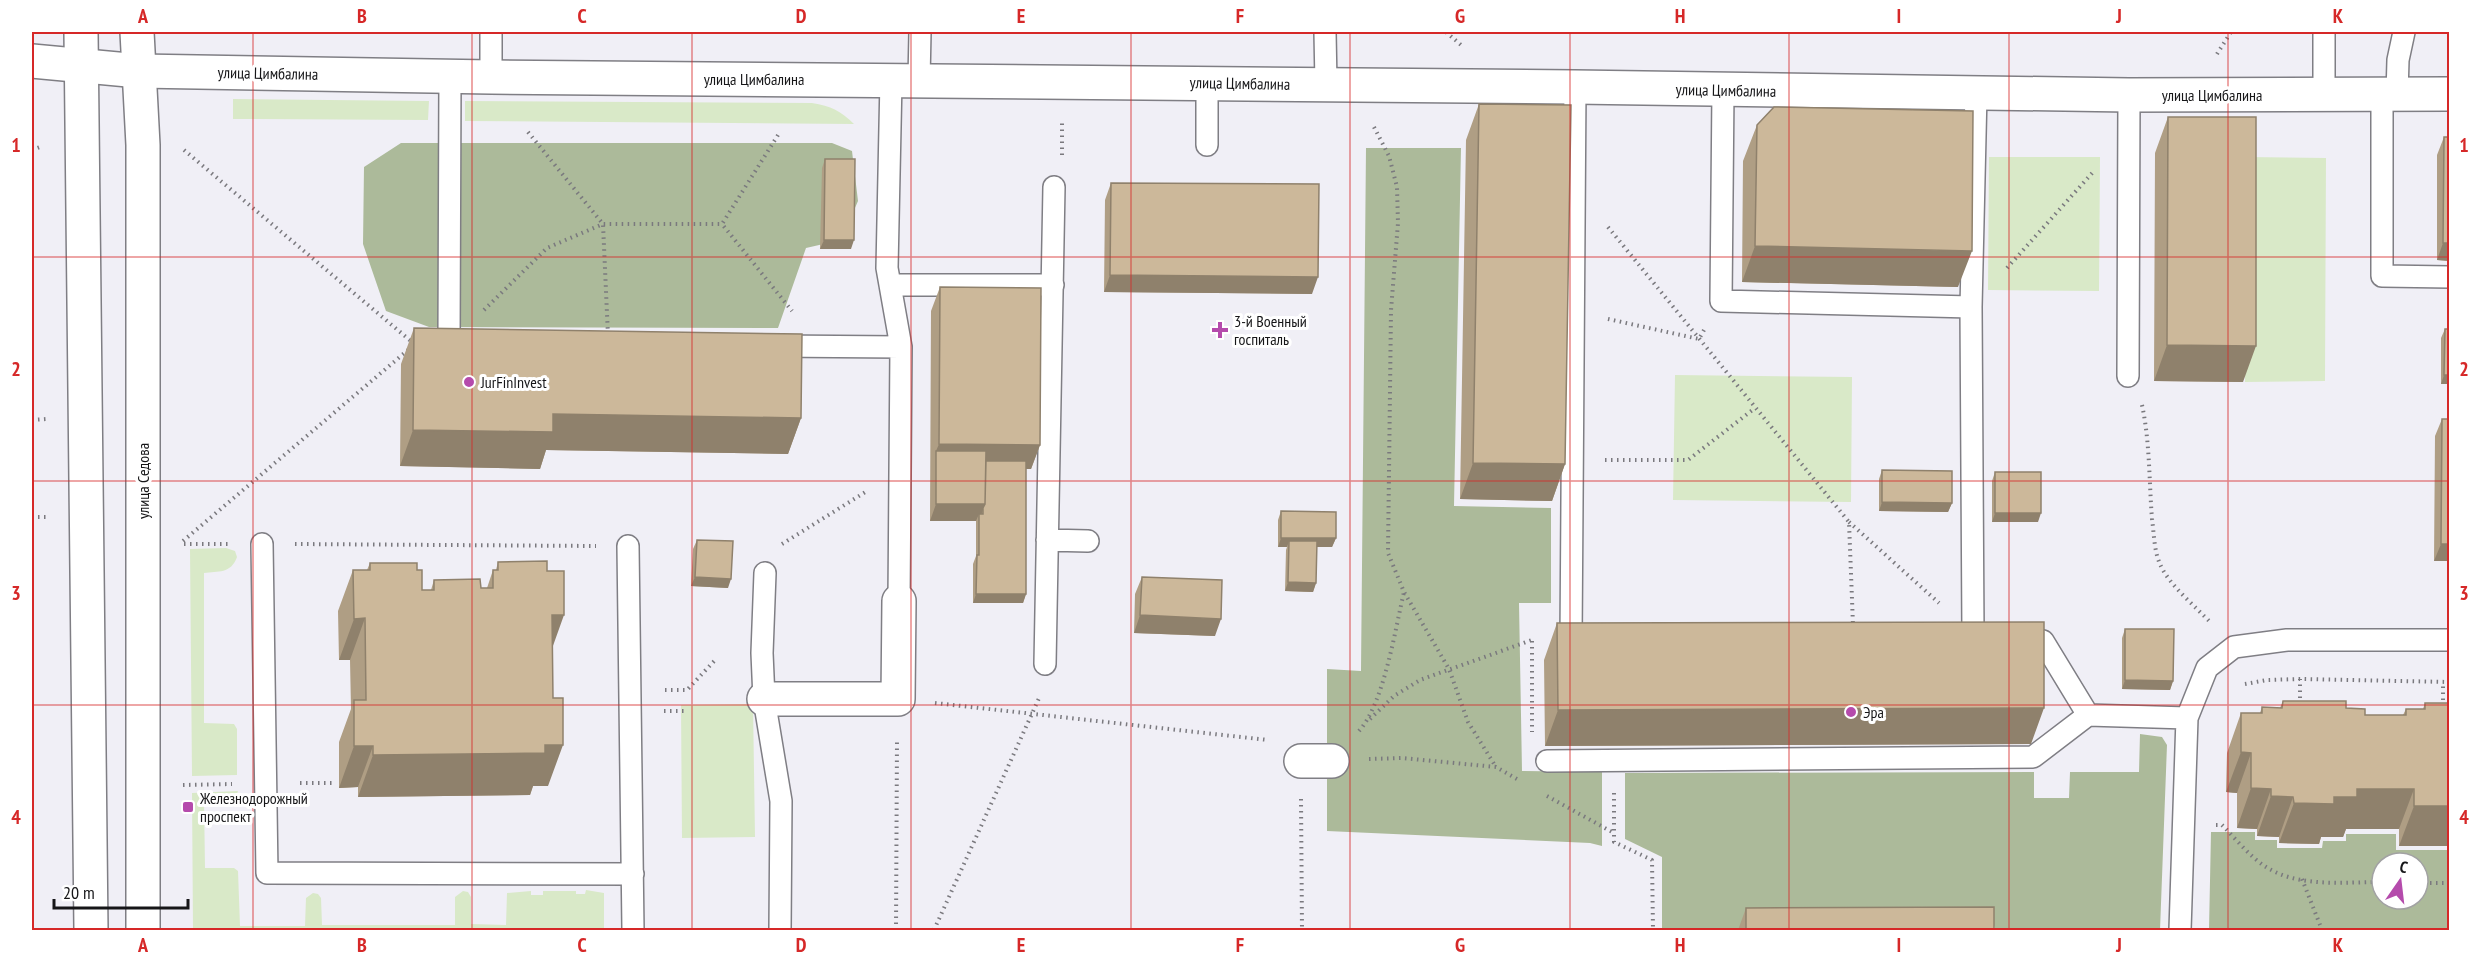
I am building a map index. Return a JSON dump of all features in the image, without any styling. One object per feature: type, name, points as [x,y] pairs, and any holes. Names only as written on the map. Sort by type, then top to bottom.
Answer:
[{"type":"street","points":[[81,32],[91,930]]},
{"type":"street","name":"улица Седова","points":[[137,32],[143,178],[143,930]]},
{"type":"street","name":"улица Цимбалина","points":[[32,61],[139,71],[491,77],[1326,84],[2128,95],[2450,94]]},
{"type":"street","points":[[764,699],[898,699],[899,601]]},
{"type":"lane","points":[[491,32],[491,77]]},
{"type":"lane","points":[[899,601],[901,348],[887,268],[905,80],[920,32]]},
{"type":"lane","points":[[1325,32],[1326,84]]},
{"type":"lane","points":[[2324,32],[2324,94]]},
{"type":"lane","points":[[2404,32],[2390,94],[2382,276],[2450,277]]},
{"type":"lane","points":[[450,75],[449,344],[483,344]]},
{"type":"lane","points":[[1207,83],[1208,145]]},
{"type":"lane","points":[[1575,87],[1571,640],[1606,639]]},
{"type":"lane","points":[[1723,90],[1721,301],[1971,307]]},
{"type":"lane","points":[[1973,634],[1971,307],[1976,93]]},
{"type":"lane","points":[[2128,95],[2128,376]]},
{"type":"lane","points":[[1045,664],[1054,186]]},
{"type":"lane","points":[[890,285],[1053,285]]},
{"type":"lane","points":[[750,346],[901,348]]},
{"type":"lane","points":[[1047,540],[1088,541]]},
{"type":"lane","points":[[262,544],[267,873],[633,874]]},
{"type":"lane","points":[[628,546],[633,930]]},
{"type":"lane","points":[[765,573],[762,653],[764,699],[781,801],[780,930]]},
{"type":"lane","points":[[1949,634],[2016,633],[2043,641],[2088,715]]},
{"type":"lane","points":[[2180,930],[2187,718],[2207,668],[2234,647],[2287,640],[2450,640]]},
{"type":"lane","points":[[1547,761],[2033,757],[2088,715],[2187,718]]},
{"type":"path","points":[[2216,56],[2231,32]]},
{"type":"path","points":[[1374,127],[1389,156],[1397,187],[1398,224],[1391,310],[1388,553],[1404,592],[1449,669],[1468,722],[1496,767]]},
{"type":"path","points":[[528,132],[603,224],[608,345]]},
{"type":"path","points":[[1971,307],[2129,133]]},
{"type":"path","points":[[722,224],[778,135]]},
{"type":"path","points":[[177,144],[415,344],[180,544],[628,546]]},
{"type":"path","points":[[32,150],[46,145]]},
{"type":"path","points":[[1575,203],[1598,215],[1849,522],[1973,634]]},
{"type":"path","points":[[449,344],[547,248],[603,224],[722,224]]},
{"type":"path","points":[[722,224],[821,347]]},
{"type":"path","points":[[1573,316],[1595,316],[1699,339]]},
{"type":"path","points":[[2128,376],[2139,391],[2147,428],[2146,452],[2153,530],[2160,564],[2170,579],[2234,647]]},
{"type":"path","points":[[1571,460],[1688,460],[1755,408]]},
{"type":"path","points":[[32,420],[49,419]]},
{"type":"path","points":[[765,573],[769,552],[900,469]]},
{"type":"path","points":[[32,517],[49,517]]},
{"type":"path","points":[[1849,522],[1854,635]]},
{"type":"path","points":[[596,546],[596,557]]},
{"type":"path","points":[[1370,720],[1387,664],[1404,592]]},
{"type":"path","points":[[1302,930],[1317,761],[1370,720],[1395,696],[1420,680],[1532,640],[1571,640]]},
{"type":"path","points":[[1532,640],[1533,750],[1547,761]]},
{"type":"path","points":[[934,930],[1034,714],[1042,692],[1045,664]]},
{"type":"path","points":[[2300,679],[2300,710]]},
{"type":"path","points":[[2238,688],[2267,680],[2300,679],[2450,682]]},
{"type":"path","points":[[2443,682],[2443,713]]},
{"type":"path","points":[[896,930],[898,699],[1301,744],[1317,761],[1402,758],[1496,767],[1525,783]]},
{"type":"path","points":[[1614,760],[1614,842],[1652,860],[1653,930]]},
{"type":"path","points":[[1545,794],[1614,833]]},
{"type":"path","points":[[2184,825],[2222,825],[2265,867],[2288,877],[2370,882]]},
{"type":"path","points":[[2302,879],[2322,930]]},
{"type":"path","points":[[2430,883],[2450,884]]},
{"type":"green space","points":[[233,99],[429,101],[428,120],[233,119]]},
{"type":"green space","points":[[465,101],[812,103],[835,110],[854,124],[465,121]]},
{"type":"green space","points":[[401,143],[832,143],[852,151],[858,201],[841,240],[806,248],[778,328],[429,327],[386,311],[363,244],[364,167]]},
{"type":"green space","points":[[1366,148],[1461,148],[1454,506],[1551,508],[1551,603],[1519,603],[1522,771],[1602,772],[1602,846],[1590,843],[1327,831],[1327,669],[1361,671]]},
{"type":"green space","points":[[1989,157],[2100,157],[2099,291],[1988,290]]},
{"type":"green space","points":[[2245,157],[2326,158],[2325,381],[2245,382]]},
{"type":"green space","points":[[1675,375],[1852,377],[1851,502],[1673,500]]},
{"type":"green space","points":[[226,548],[235,551],[237,557],[231,566],[224,571],[204,573],[204,723],[234,724],[237,729],[237,775],[192,776],[190,549]]},
{"type":"green space","points":[[753,704],[755,837],[682,838],[681,705]]},
{"type":"green space","points":[[2140,734],[2162,737],[2167,745],[2160,930],[1995,930],[1994,925],[1662,929],[1662,857],[1625,839],[1625,773],[2034,772],[2034,798],[2069,798],[2070,772],[2139,772]]},
{"type":"green space","points":[[238,791],[236,797],[231,800],[204,800],[205,868],[234,868],[238,871],[240,926],[305,926],[306,898],[313,893],[318,894],[321,898],[322,925],[455,925],[455,897],[463,891],[468,892],[471,897],[471,924],[506,925],[507,893],[531,891],[531,895],[543,895],[543,891],[576,891],[576,894],[585,894],[586,890],[604,893],[604,930],[193,930],[192,793]]},
{"type":"green space","points":[[2211,832],[2255,832],[2255,840],[2277,840],[2277,848],[2322,848],[2323,841],[2346,841],[2346,834],[2396,834],[2396,850],[2449,850],[2449,930],[2209,930]]},
{"type":"building","points":[[1479,104],[1571,105],[1565,464],[1473,463]]},
{"type":"building","points":[[1774,107],[1973,111],[1972,251],[1755,246],[1757,125]]},
{"type":"building","points":[[2168,117],[2256,117],[2256,346],[2167,345]]},
{"type":"building","points":[[2444,137],[2450,137],[2450,243],[2443,243]]},
{"type":"building","points":[[825,159],[855,159],[854,240],[824,240]]},
{"type":"building","points":[[1111,183],[1319,184],[1318,277],[1110,275]]},
{"type":"building","points":[[940,287],[1041,288],[1040,445],[939,444]]},
{"type":"building","points":[[414,328],[802,334],[801,418],[553,414],[553,432],[413,430]]},
{"type":"building","points":[[2445,329],[2450,329],[2450,375],[2444,375]]},
{"type":"building","points":[[2442,419],[2450,419],[2450,544],[2441,544]]},
{"type":"building","points":[[936,451],[986,451],[985,504],[936,504]]},
{"type":"building","points":[[986,461],[1026,461],[1026,594],[976,594],[979,514],[983,514],[985,504]]},
{"type":"building","points":[[1882,470],[1952,471],[1952,503],[1882,502]]},
{"type":"building","points":[[1995,472],[2041,472],[2041,513],[1995,513]]},
{"type":"building","points":[[1281,511],[1336,512],[1336,538],[1281,538]]},
{"type":"building","points":[[697,540],[733,541],[731,579],[695,577]]},
{"type":"building","points":[[1289,541],[1317,541],[1316,583],[1288,582]]},
{"type":"building","points":[[547,561],[547,571],[564,571],[564,615],[552,615],[553,698],[563,698],[563,745],[545,745],[545,753],[373,755],[373,746],[354,746],[354,700],[366,700],[365,618],[354,619],[353,570],[370,570],[370,563],[417,563],[417,570],[422,570],[422,590],[434,590],[434,580],[480,579],[481,588],[493,588],[493,570],[498,570],[498,562]]},
{"type":"building","points":[[1142,577],[1222,580],[1221,619],[1140,615]]},
{"type":"building","points":[[2044,622],[2044,708],[1558,710],[1557,623]]},
{"type":"building","points":[[2125,629],[2174,629],[2173,681],[2125,680]]},
{"type":"building","points":[[2283,701],[2346,701],[2346,708],[2365,709],[2365,715],[2406,715],[2406,709],[2425,709],[2425,703],[2450,703],[2450,806],[2414,806],[2414,789],[2357,789],[2357,797],[2334,797],[2334,804],[2294,803],[2293,797],[2271,796],[2271,789],[2251,788],[2251,753],[2241,752],[2241,713],[2262,713],[2262,707],[2282,708]]},
{"type":"building","points":[[1994,907],[1994,930],[1746,930],[1746,908]]},
{"type":"place","name":"3-й Военный госпиталь","points":[[1220,330]]},
{"type":"place","name":"JurFinInvest","points":[[469,382]]},
{"type":"place","name":"Эра","points":[[1851,712]]},
{"type":"place","name":"Железнодорожный проспект","points":[[188,807]]}]
